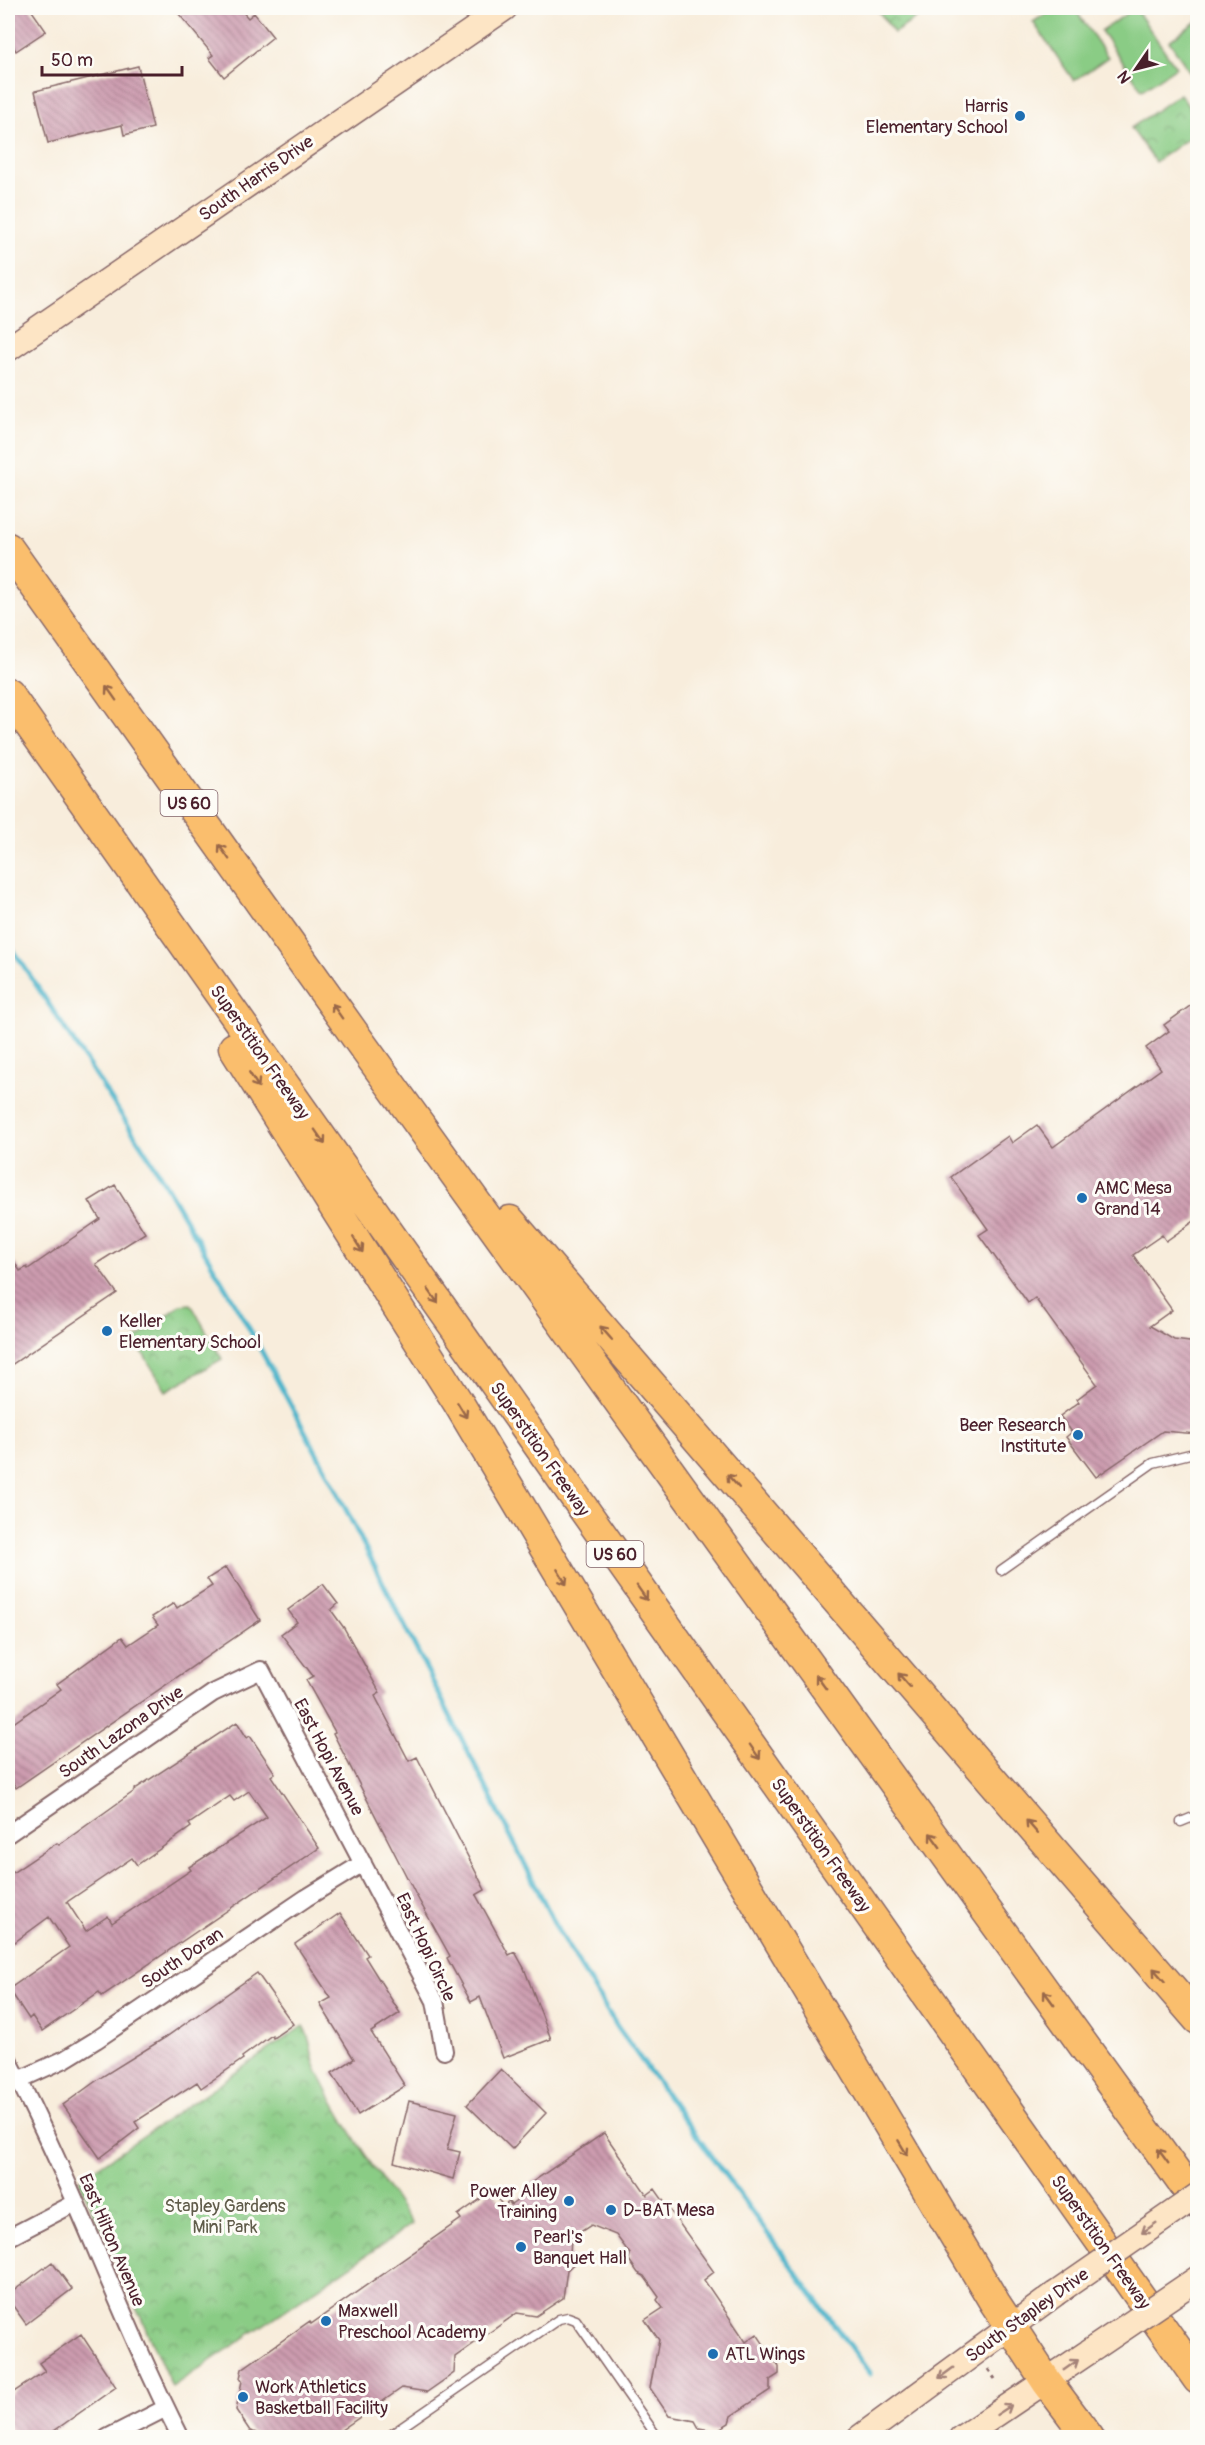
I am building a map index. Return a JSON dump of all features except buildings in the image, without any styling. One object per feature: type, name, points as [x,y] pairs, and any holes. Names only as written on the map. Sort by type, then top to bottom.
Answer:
[{"type":"highway","name":"US 60","points":[[8,548],[371,1058],[1197,2204]]},
{"type":"highway","name":"Superstition Freeway","points":[[8,694],[1197,2379]]},
{"type":"highway","points":[[32,729],[459,1404],[1010,2326],[1047,2382],[1089,2438]]},
{"type":"highway","points":[[371,1058],[1197,2019]]},
{"type":"main road","name":"South Harris Drive","points":[[8,349],[505,8]]},
{"type":"main road","name":"South Stapley Drive","points":[[859,2438],[1054,2294],[1197,2195]]},
{"type":"main road","points":[[978,2433],[1197,2278]]},
{"type":"street","name":"South Lazona Drive","points":[[8,1834],[213,1693],[261,1670]]},
{"type":"street","name":"East Hopi Avenue","points":[[261,1670],[363,1863]]},
{"type":"street","name":"East Hopi Circle","points":[[363,1863],[435,2001],[444,2051]]},
{"type":"street","name":"South Doran","points":[[19,2080],[65,2059],[96,2040],[306,1898],[363,1863]]},
{"type":"street","name":"East Hilton Avenue","points":[[8,2059],[75,2203],[139,2351],[181,2438]]},
{"type":"street","points":[[8,2238],[75,2203]]},
{"type":"street","points":[[107,2438],[166,2408]]},
{"type":"lane","points":[[1001,1570],[1153,1463],[1197,1452]]},
{"type":"lane","points":[[1181,1822],[1197,1815]]},
{"type":"lane","points":[[387,2438],[559,2319],[567,2317],[576,2320],[658,2438]]},
{"type":"green space","points":[[932,8],[894,33],[877,9]]},
{"type":"green space","points":[[1055,8],[1074,8],[1108,57],[1074,81],[1033,22]]},
{"type":"green space","points":[[1135,8],[1176,67],[1142,90],[1101,31]]},
{"type":"green space","points":[[1197,21],[1197,83],[1169,41]]},
{"type":"green space","points":[[1180,94],[1197,119],[1197,132],[1155,162],[1131,128]]},
{"type":"green space","points":[[191,1304],[222,1359],[166,1391],[135,1340],[181,1305]]},
{"type":"green space","name":"Stapley Gardens Mini Park","points":[[303,2026],[309,2038],[315,2064],[338,2110],[412,2224],[172,2387],[79,2180]]},
{"type":"waterway","points":[[8,942],[149,1157],[244,1319],[327,1472],[559,1932],[618,2028],[870,2374]]},
{"type":"place","name":"Harris Elementary School","points":[[1020,116]]},
{"type":"place","name":"AMC Mesa Grand 14","points":[[1082,1198]]},
{"type":"place","name":"Keller Elementary School","points":[[107,1331]]},
{"type":"place","name":"Beer Research Institute","points":[[1078,1435]]},
{"type":"place","name":"Power Alley Training","points":[[569,2201]]},
{"type":"place","name":"D-BAT Mesa","points":[[611,2210]]},
{"type":"place","name":"Pearl's Banquet Hall","points":[[521,2247]]},
{"type":"place","name":"Maxwell Preschool Academy","points":[[326,2321]]},
{"type":"place","name":"ATL Wings","points":[[713,2354]]},
{"type":"place","name":"Work Athletics Basketball Facility","points":[[243,2397]]}]
